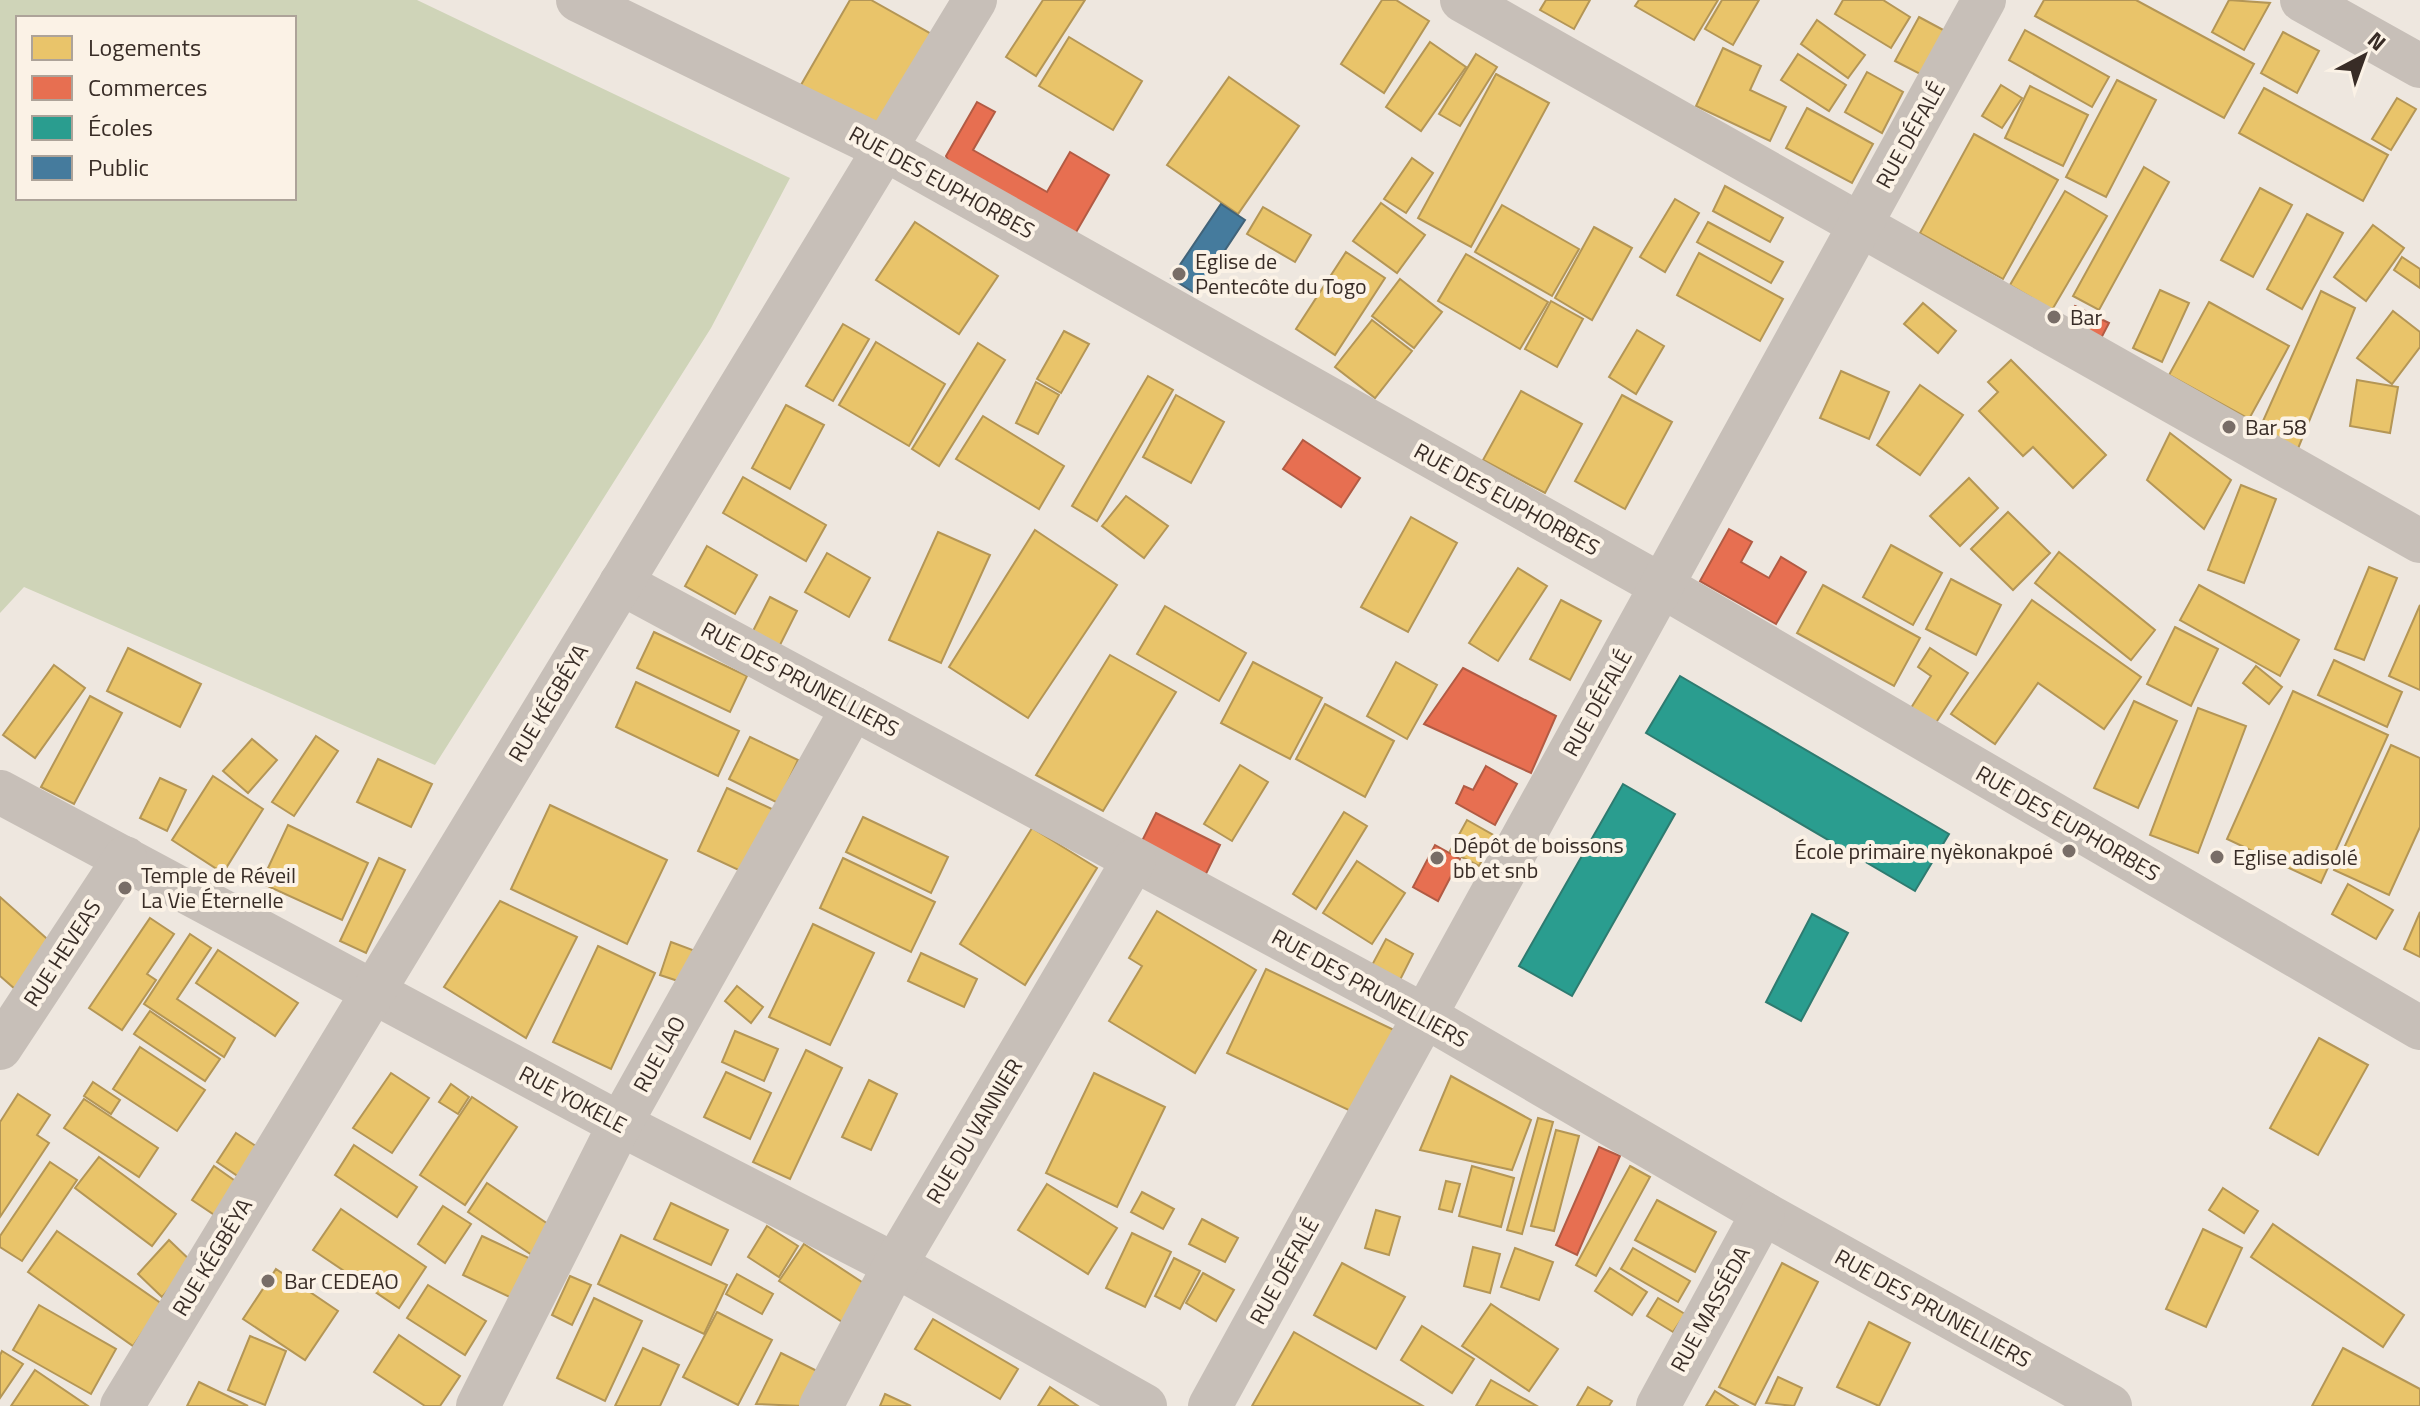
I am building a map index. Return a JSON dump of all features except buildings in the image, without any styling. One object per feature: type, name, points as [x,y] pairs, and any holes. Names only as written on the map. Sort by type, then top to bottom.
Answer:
[{"type":"street","name":"RUE DES EUPHORBES","points":[[578,0],[885,149],[1662,586],[2420,1028]]},
{"type":"street","name":"RUE KÉGBÉYA","points":[[122,1406],[975,0]]},
{"type":"street","points":[[1462,0],[2420,541]]},
{"type":"street","name":"RUE DÉFALÉ","points":[[1210,1406],[1984,0]]},
{"type":"street","points":[[2302,0],[2420,66]]},
{"type":"street","name":"RUE DES PRUNELLIERS","points":[[621,583],[1425,1016],[2098,1403]]},
{"type":"street","name":"RUE LAO","points":[[478,1406],[620,1124],[853,708]]},
{"type":"street","name":"RUE YOKELE","points":[[0,792],[620,1124],[895,1265],[1145,1406]]},
{"type":"street","name":"RUE HEVEAS","points":[[0,1048],[125,858]]},
{"type":"street","name":"RUE DU VANNIER","points":[[821,1406],[895,1265],[1134,860]]},
{"type":"street","name":"RUE MASSÉDA","points":[[1658,1406],[1763,1213]]},
{"type":"green space","points":[[0,0],[417,0],[790,178],[711,328],[435,765],[24,587],[0,613]]},
{"type":"place","name":"Eglise de Pentecôte du Togo","points":[[1179,274]]},
{"type":"place","name":"Bar","points":[[2054,317]]},
{"type":"place","name":"Bar 58","points":[[2229,427]]},
{"type":"place","name":"École primaire nyèkonakpoé","points":[[2069,851]]},
{"type":"place","name":"Eglise adisolé","points":[[2217,857]]},
{"type":"place","name":"Dépôt de boissons bb et snb","points":[[1437,858]]},
{"type":"place","name":"Temple de Réveil La Vie Éternelle","points":[[125,888]]},
{"type":"place","name":"Bar CEDEAO","points":[[268,1281]]}]
